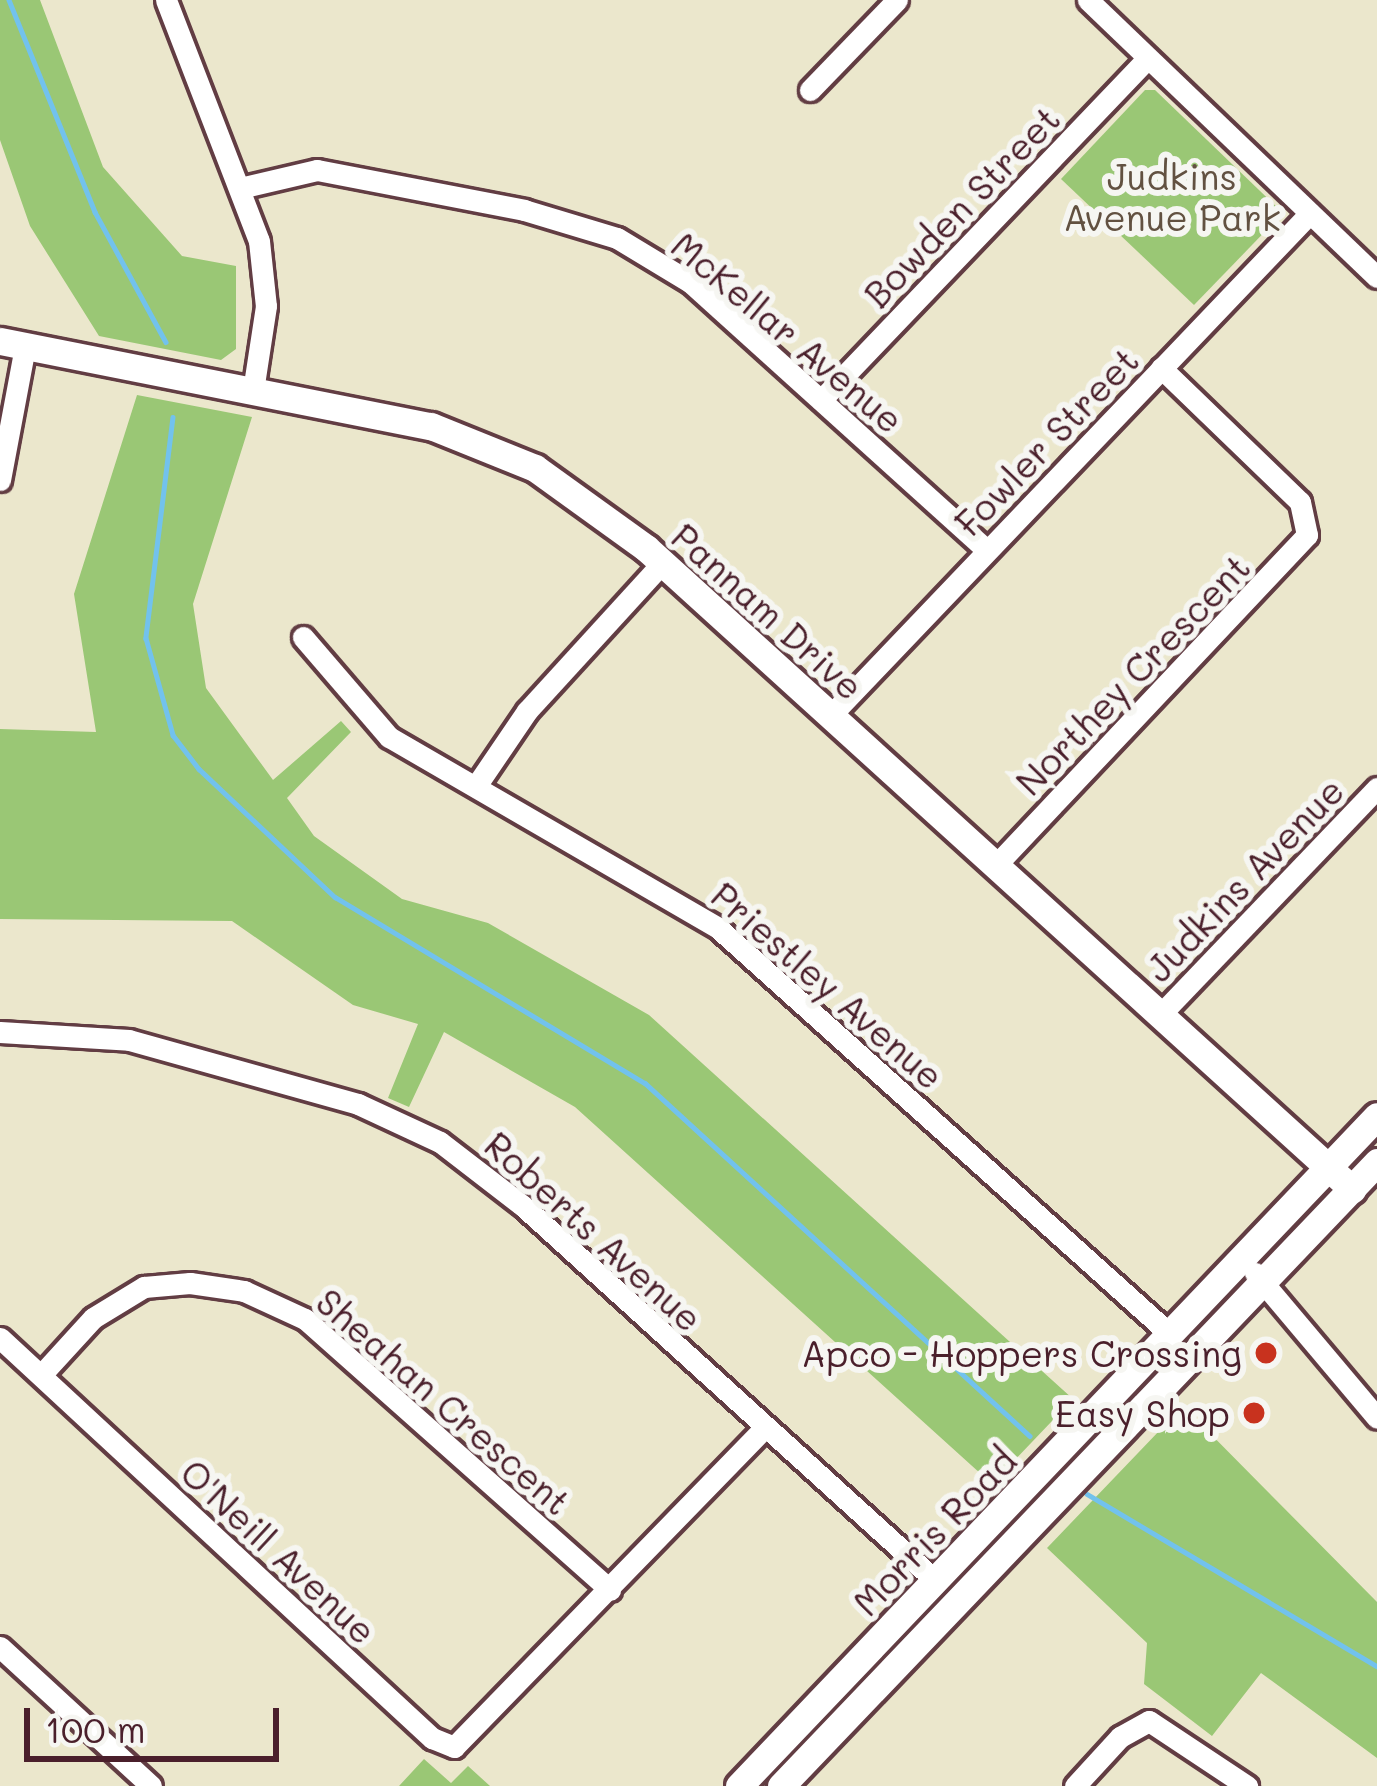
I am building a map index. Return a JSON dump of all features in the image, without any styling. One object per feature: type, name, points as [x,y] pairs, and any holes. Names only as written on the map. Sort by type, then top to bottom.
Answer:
[{"type":"street","points":[[166,0],[259,241],[266,306],[253,391]]},
{"type":"street","points":[[810,90],[897,0]]},
{"type":"street","points":[[1088,0],[1377,277]]},
{"type":"street","name":"Bowden Street","points":[[821,400],[1148,58]]},
{"type":"street","name":"McKellar Avenue","points":[[240,188],[317,170],[524,210],[617,238],[690,282],[986,549]]},
{"type":"street","name":"Fowler Street","points":[[830,716],[1310,213]]},
{"type":"street","points":[[0,480],[12,344]]},
{"type":"street","name":"Pannam Drive","points":[[12,344],[475,440],[596,508],[662,562],[1352,1189]]},
{"type":"street","name":"Northey Crescent","points":[[995,866],[1321,523],[1161,368]]},
{"type":"street","points":[[476,786],[527,711],[662,562]]},
{"type":"street","name":"Priestley Avenue","points":[[303,637],[365,717],[718,928],[1171,1335]]},
{"type":"street","name":"Judkins Avenue","points":[[1160,1015],[1377,788]]},
{"type":"street","name":"Roberts Avenue","points":[[0,1032],[129,1040],[415,1128],[498,1184],[936,1581]]},
{"type":"street","name":"Morris Road","points":[[739,1786],[1377,1116]]},
{"type":"street","name":"Morris Road","points":[[781,1786],[1377,1162]]},
{"type":"street","points":[[1241,1260],[1264,1281],[1377,1418]]},
{"type":"street","name":"Sheahan Crescent","points":[[41,1375],[93,1318],[144,1287],[214,1285],[259,1297],[305,1318],[610,1590]]},
{"type":"street","name":"O'Neill Avenue","points":[[0,1338],[442,1745],[474,1735],[764,1429]]},
{"type":"street","points":[[936,1581],[957,1602]]},
{"type":"street","points":[[0,1647],[138,1782]]},
{"type":"street","points":[[1075,1786],[1120,1737],[1150,1721],[1247,1786]]},
{"type":"green space","points":[[0,0],[40,0],[103,167],[182,256],[236,266],[236,349],[221,360],[99,336],[30,226],[0,140]]},
{"type":"green space","name":"Judkins Avenue Park","points":[[1145,90],[1155,90],[1283,213],[1194,305],[1061,179]]},
{"type":"green space","points":[[137,395],[252,417],[193,604],[206,688],[273,780],[341,721],[351,732],[287,798],[314,836],[402,899],[488,923],[649,1015],[1073,1399],[992,1484],[575,1107],[444,1032],[409,1107],[388,1098],[418,1024],[353,1005],[232,921],[0,919],[0,729],[96,732],[74,594]]},
{"type":"green space","points":[[1183,1406],[1377,1602],[1377,1758],[1261,1673],[1212,1736],[1144,1684],[1147,1643],[1047,1548]]},
{"type":"green space","points":[[424,1759],[451,1783],[468,1766],[490,1786],[399,1786]]},
{"type":"waterway","points":[[9,0],[95,212],[166,342]]},
{"type":"waterway","points":[[173,417],[146,638],[173,735],[199,769],[335,897],[645,1083],[1030,1436]]},
{"type":"waterway","points":[[1087,1494],[1377,1666]]},
{"type":"place","name":"Apco - Hoppers Crossing","points":[[1266,1353]]},
{"type":"place","name":"Easy Shop","points":[[1254,1413]]}]
